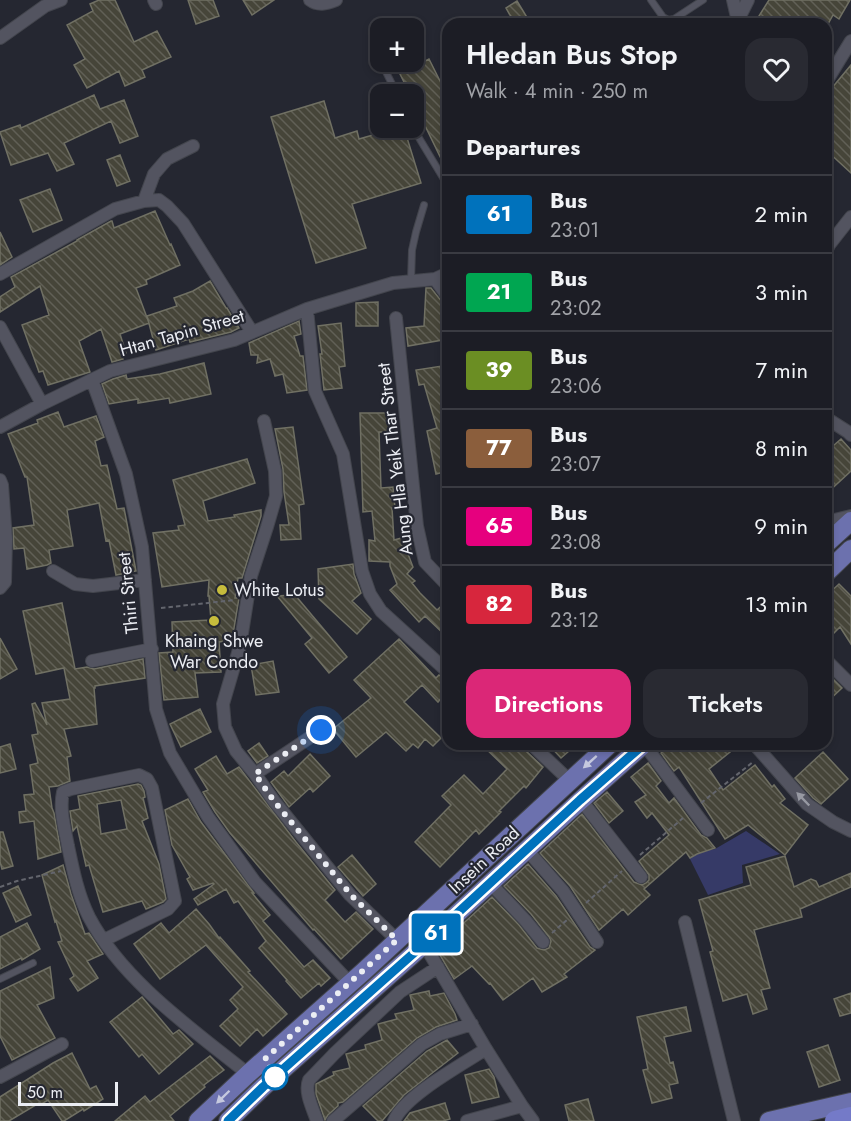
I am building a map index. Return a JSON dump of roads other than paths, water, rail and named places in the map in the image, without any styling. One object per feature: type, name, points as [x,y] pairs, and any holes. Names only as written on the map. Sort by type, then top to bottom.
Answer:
[{"type":"highway","points":[[835,1121],[851,1117]]},
{"type":"main road","points":[[832,538],[851,521]]},
{"type":"main road","points":[[832,567],[851,549]]},
{"type":"main road","name":"Insein Road","points":[[198,1121],[604,750]]},
{"type":"main road","name":"Insein Road","points":[[228,1121],[637,750]]},
{"type":"main road","points":[[768,1121],[851,1102]]},
{"type":"street","points":[[0,38],[45,3],[61,0]]},
{"type":"street","points":[[310,0],[316,4],[336,0]]},
{"type":"street","points":[[733,0],[736,18]]},
{"type":"street","points":[[739,18],[748,0]]},
{"type":"street","points":[[832,72],[851,41]]},
{"type":"street","points":[[144,201],[154,174],[167,159],[193,146]]},
{"type":"street","points":[[0,273],[115,209],[144,201],[159,200],[183,223],[252,332]]},
{"type":"street","points":[[832,239],[851,217]]},
{"type":"street","name":"Htan Tapin Street","points":[[0,427],[110,371],[234,340],[307,309],[393,283],[435,279],[442,276]]},
{"type":"street","points":[[435,279],[442,289]]},
{"type":"street","points":[[307,309],[315,391],[343,454],[362,571],[370,594],[381,610],[442,666]]},
{"type":"street","name":"Aung Hla Yeik Thar Street","points":[[396,318],[417,526],[425,562],[442,580]]},
{"type":"street","points":[[0,327],[42,404]]},
{"type":"street","name":"Thiri Street","points":[[92,380],[126,474],[142,547],[156,709],[170,753],[208,817],[255,882],[350,983]]},
{"type":"street","points":[[264,421],[275,471],[276,496],[251,576],[240,646],[223,704],[225,727],[236,751],[274,801],[351,895],[397,940]]},
{"type":"street","points":[[832,422],[851,435]]},
{"type":"street","points":[[0,588],[4,582],[6,539],[1,484]]},
{"type":"street","points":[[832,521],[851,516]]},
{"type":"street","points":[[52,571],[75,584],[93,586],[145,580]]},
{"type":"street","points":[[92,661],[152,649]]},
{"type":"street","points":[[832,666],[851,685]]},
{"type":"street","points":[[255,774],[321,730]]},
{"type":"street","points":[[537,750],[570,781]]},
{"type":"street","points":[[649,750],[708,830]]},
{"type":"street","points":[[759,750],[807,804],[851,831]]},
{"type":"street","points":[[104,940],[168,909],[175,901],[152,788],[147,779],[140,775],[63,792],[60,803],[72,868],[88,916],[104,940],[122,964],[174,1015],[248,1074]]},
{"type":"street","points":[[580,800],[641,877]]},
{"type":"street","points":[[527,850],[563,891],[597,942]]},
{"type":"street","points":[[490,883],[543,942]]},
{"type":"street","points":[[685,922],[734,1121]]},
{"type":"street","points":[[424,944],[532,1121]]},
{"type":"street","points":[[317,1121],[309,1096],[307,1084],[309,1080],[400,992],[438,967]]},
{"type":"street","points":[[333,1121],[422,1044],[440,1034],[472,1024]]},
{"type":"street","points":[[0,1077],[62,1044]]},
{"type":"street","points":[[394,1121],[405,1105],[441,1077],[486,1049]]},
{"type":"street","points":[[467,1121],[522,1107]]},
{"type":"lane","points":[[651,0],[665,18]]},
{"type":"lane","points":[[676,18],[703,0]]},
{"type":"lane","points":[[419,138],[442,176]]},
{"type":"lane","points":[[411,281],[412,250],[424,205]]},
{"type":"lane","points":[[0,980],[33,963]]},
{"type":"place","name":"White Lotus","points":[[222,590]]},
{"type":"place","name":"Khaing Shwe War Condo","points":[[214,621]]}]
